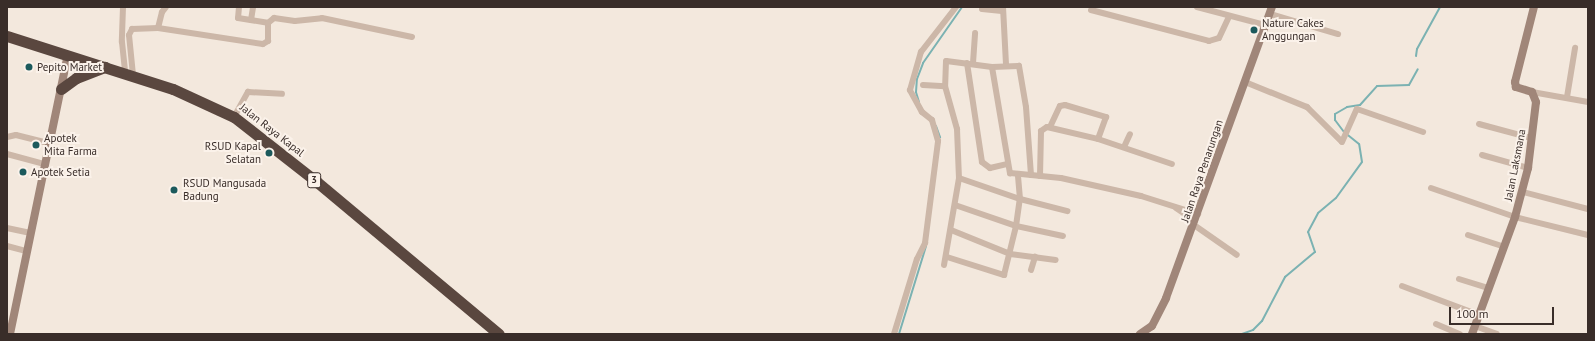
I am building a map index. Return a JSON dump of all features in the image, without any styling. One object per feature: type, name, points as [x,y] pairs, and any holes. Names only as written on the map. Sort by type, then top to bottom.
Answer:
[{"type":"highway","name":"Jalan Raya Kapal","points":[[7,36],[129,74],[198,98],[234,117],[317,182],[499,334]]},
{"type":"highway","points":[[61,89],[83,74],[105,67]]},
{"type":"main road","points":[[1532,92],[1516,87],[1515,82],[1534,7]]},
{"type":"main road","name":"Jalan Raya Penarungan","points":[[1140,334],[1148,331],[1156,320],[1196,220],[1271,10]]},
{"type":"main road","points":[[10,334],[26,251],[68,55]]},
{"type":"main road","name":"Jalan Laksmana","points":[[1474,330],[1515,217],[1528,168],[1536,105],[1532,92]]},
{"type":"street","points":[[124,7],[122,42],[129,74]]},
{"type":"street","points":[[158,28],[162,12],[166,7]]},
{"type":"street","points":[[239,7],[238,18],[268,23],[274,18],[295,20],[322,18],[412,38]]},
{"type":"street","points":[[251,20],[253,7]]},
{"type":"street","points":[[894,334],[917,259],[925,243],[938,141],[932,120],[919,107],[910,90],[921,52],[956,7]]},
{"type":"street","points":[[1197,7],[1229,17],[1265,25]]},
{"type":"street","points":[[982,9],[1003,9],[1006,65]]},
{"type":"street","points":[[1091,10],[1209,41],[1219,38],[1229,17]]},
{"type":"street","points":[[1271,10],[1338,34]]},
{"type":"street","points":[[129,74],[130,31],[158,28],[263,44],[268,41],[268,23]]},
{"type":"street","points":[[973,63],[975,33]]},
{"type":"street","points":[[1567,98],[1574,48]]},
{"type":"street","points":[[944,265],[948,257],[960,178],[957,129],[945,86],[946,61],[966,62],[992,67],[1016,65],[1020,68],[1031,175]]},
{"type":"street","points":[[966,62],[982,162],[990,168],[1007,164]]},
{"type":"street","points":[[992,67],[1007,164],[1010,173],[1068,179],[1173,206],[1196,220],[1237,255]]},
{"type":"street","points":[[1245,82],[1307,107],[1342,142],[1357,109],[1423,132]]},
{"type":"street","points":[[923,85],[945,86]]},
{"type":"street","points":[[234,117],[248,92],[282,94]]},
{"type":"street","points":[[1532,92],[1588,102]]},
{"type":"street","points":[[1050,127],[1060,106],[1065,105],[1106,117],[1098,140]]},
{"type":"street","points":[[1479,124],[1531,138]]},
{"type":"street","points":[[1040,176],[1041,131],[1050,127],[1098,140],[1172,164]]},
{"type":"street","points":[[1124,148],[1130,134]]},
{"type":"street","points":[[7,137],[16,135],[49,142]]},
{"type":"street","points":[[7,154],[45,164]]},
{"type":"street","points":[[1482,155],[1528,168]]},
{"type":"street","points":[[948,257],[1002,275],[1005,273],[1016,226],[1020,200],[1018,174]]},
{"type":"street","points":[[960,178],[1020,200],[1067,211]]},
{"type":"street","points":[[1431,188],[1515,217],[1588,236]]},
{"type":"street","points":[[1522,192],[1588,209]]},
{"type":"street","points":[[955,205],[1016,226],[1064,236]]},
{"type":"street","points":[[7,228],[30,233]]},
{"type":"street","points":[[951,230],[1010,254],[1056,260]]},
{"type":"street","points":[[1468,235],[1504,247]]},
{"type":"street","points":[[7,246],[26,251]]},
{"type":"street","points":[[1032,270],[1035,257]]},
{"type":"street","points":[[1459,278],[1488,288]]},
{"type":"street","points":[[1402,286],[1479,315]]},
{"type":"street","points":[[1436,324],[1460,334]]},
{"type":"street","points":[[1474,330],[1497,334]]},
{"type":"waterway","points":[[919,102],[916,92],[917,79],[923,63],[962,7]]},
{"type":"waterway","points":[[1416,56],[1417,49],[1440,7]]},
{"type":"waterway","points":[[1344,132],[1335,120],[1335,114],[1347,107],[1360,105],[1377,86],[1409,85],[1418,69]]},
{"type":"waterway","points":[[936,126],[940,137]]},
{"type":"waterway","points":[[1242,334],[1253,330],[1262,321],[1285,277],[1315,252],[1308,232],[1318,213],[1336,198],[1362,162],[1359,144],[1348,135]]},
{"type":"waterway","points":[[899,334],[926,246]]},
{"type":"place","name":"Nature Cakes Anggungan","points":[[1254,30]]},
{"type":"place","name":"Pepito Market","points":[[29,67]]},
{"type":"place","name":"Apotek Mita Farma","points":[[36,145]]},
{"type":"place","name":"RSUD Kapal Selatan","points":[[269,153]]},
{"type":"place","name":"Apotek Setia","points":[[23,172]]},
{"type":"place","name":"RSUD Mangusada Badung","points":[[174,190]]}]
